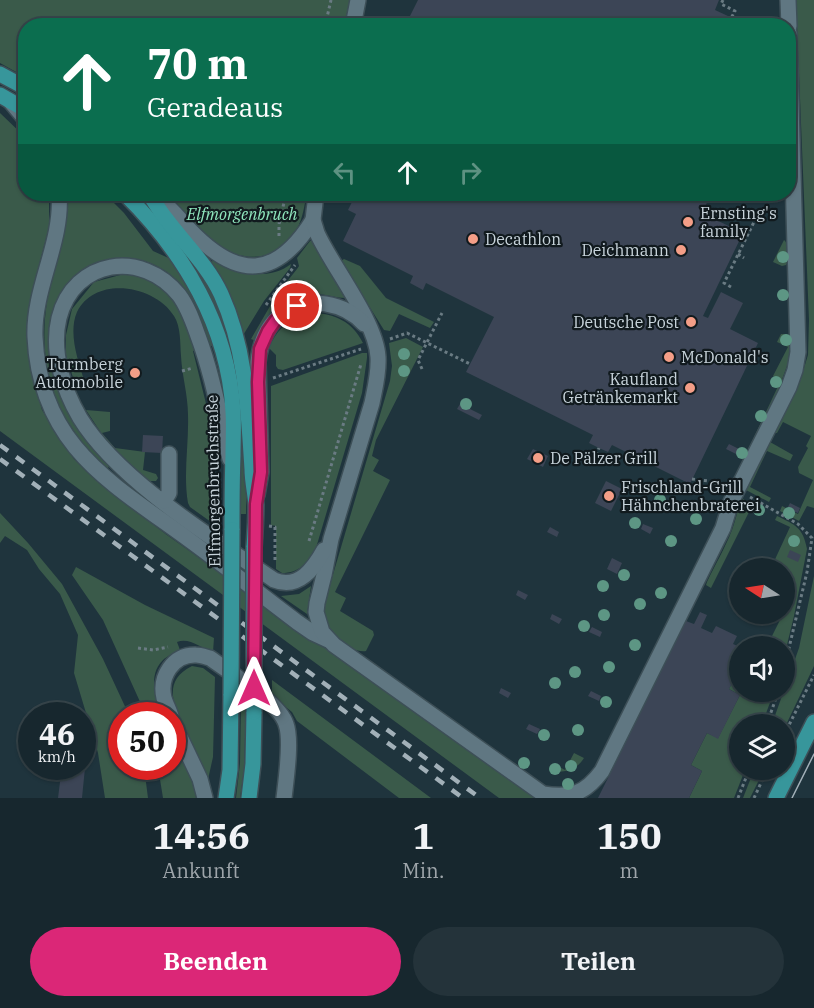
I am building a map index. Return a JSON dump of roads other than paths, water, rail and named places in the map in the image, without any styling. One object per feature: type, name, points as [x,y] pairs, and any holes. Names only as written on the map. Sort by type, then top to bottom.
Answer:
[{"type":"main road","points":[[0,74],[18,84]]},
{"type":"main road","name":"Elfmorgenbruchstraße","points":[[132,201],[182,262],[211,316],[227,369],[234,411],[230,770],[226,798]]},
{"type":"main road","points":[[154,201],[191,248],[220,292],[231,320],[245,376],[256,504],[253,764],[249,798]]},
{"type":"main road","points":[[776,798],[814,722]]},
{"type":"lane","points":[[355,18],[358,0]]},
{"type":"lane","points":[[788,0],[789,18]]},
{"type":"lane","points":[[5,98],[18,112]]},
{"type":"lane","points":[[60,201],[35,335],[42,384],[64,434],[97,472],[297,622],[328,640],[543,794],[568,797],[592,784],[602,771],[723,528],[737,490],[789,387],[798,352],[794,201]]},
{"type":"lane","points":[[163,201],[206,244],[236,263],[261,266],[274,262],[296,244],[313,220]]},
{"type":"lane","points":[[315,201],[313,220],[322,245],[352,294],[374,339],[378,365],[374,392],[330,539],[317,603],[318,623],[328,640]]},
{"type":"lane","points":[[232,468],[216,394],[204,352],[187,308],[179,296],[167,282],[136,266],[120,265],[91,274],[69,293],[59,319],[57,334],[61,373],[75,408],[95,438],[113,459],[215,539],[279,582],[288,583],[306,575],[314,568],[330,539]]},
{"type":"lane","points":[[256,504],[261,472],[258,362],[260,349],[268,331],[283,313],[297,306],[322,303],[345,309],[359,319],[374,339]]},
{"type":"lane","points":[[164,501],[169,493],[169,454]]},
{"type":"lane","points":[[166,702],[165,675],[170,667],[177,661],[196,655],[210,658],[280,710],[287,725],[288,739],[284,798]]},
{"type":"lane","points":[[186,750],[200,779],[205,798]]},
{"type":"tram line","points":[[792,798],[814,754]]},
{"type":"railway","points":[[0,445],[480,798]]},
{"type":"railway","points":[[0,459],[463,798]]},
{"type":"place","name":"Ernsting's family","points":[[688,222]]},
{"type":"place","name":"Decathlon","points":[[473,239]]},
{"type":"place","name":"Deichmann","points":[[681,250]]},
{"type":"place","name":"Deutsche Post","points":[[691,322]]},
{"type":"place","name":"McDonald's","points":[[669,357]]},
{"type":"place","name":"Turmberg Automobile","points":[[135,373]]},
{"type":"place","name":"Kaufland Getränkemarkt","points":[[690,388]]},
{"type":"place","name":"De Pälzer Grill","points":[[538,458]]},
{"type":"place","name":"Frischland-Grill Hähnchenbraterei","points":[[609,496]]},
{"type":"park label","name":"Elfmorgenbruch","points":[[242,214]]}]
